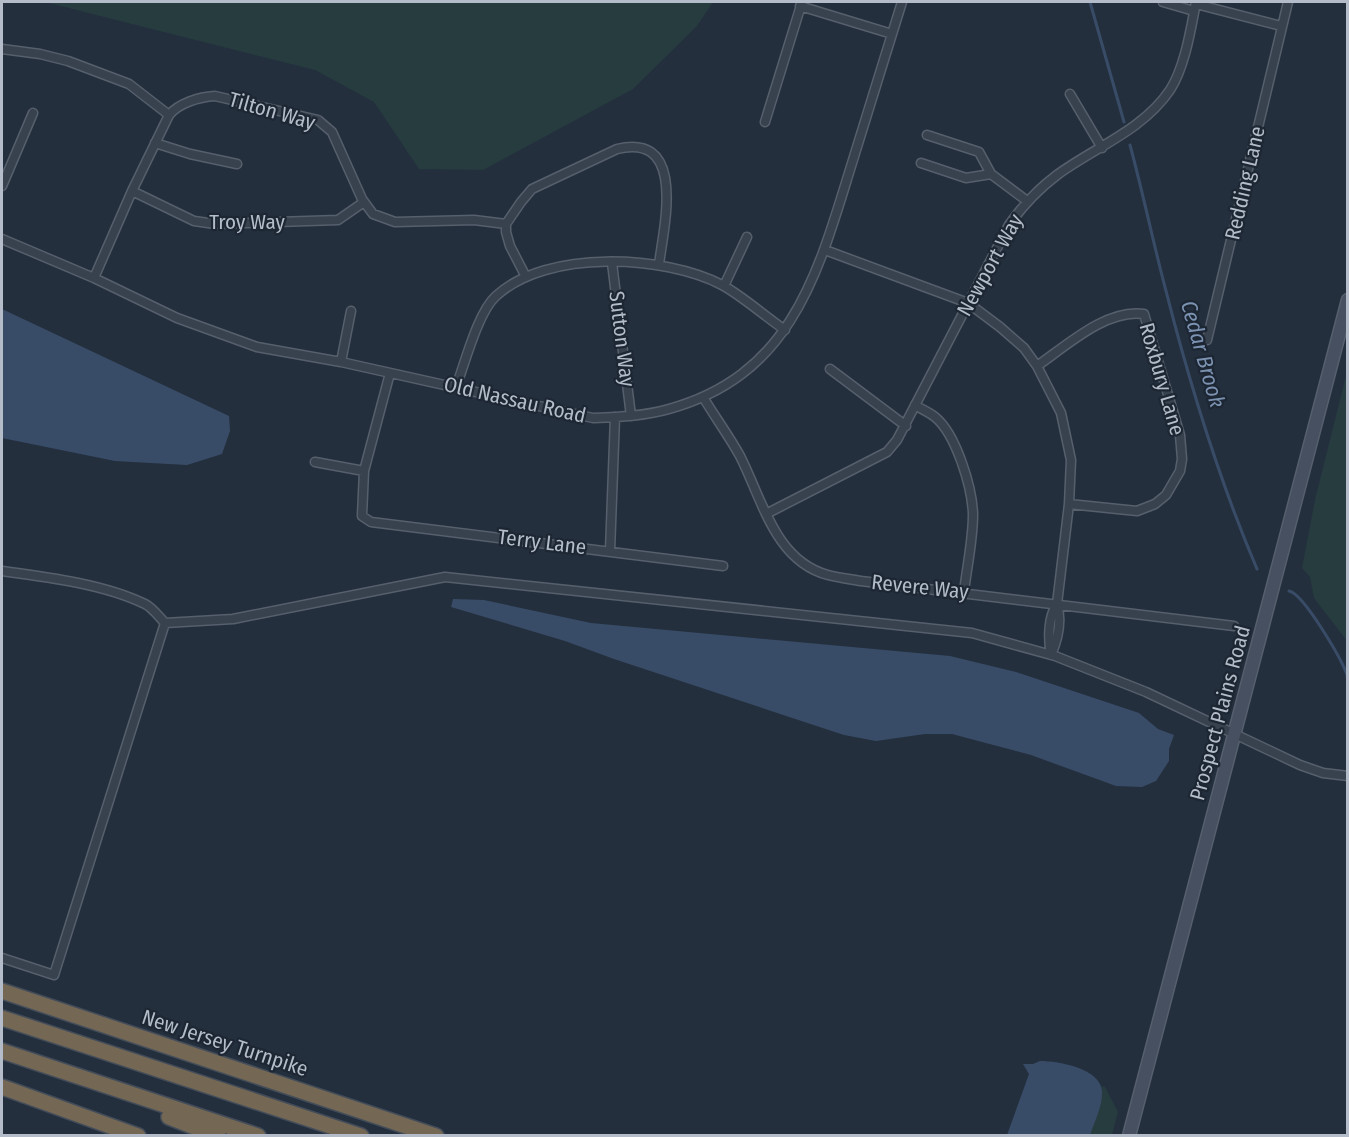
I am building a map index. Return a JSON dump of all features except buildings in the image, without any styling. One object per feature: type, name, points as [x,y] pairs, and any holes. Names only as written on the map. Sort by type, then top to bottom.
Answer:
[{"type":"highway","name":"New Jersey Turnpike","points":[[2,991],[436,1136]]},
{"type":"highway","points":[[2,1018],[361,1136]]},
{"type":"highway","points":[[2,1051],[258,1136]]},
{"type":"highway","points":[[2,1059],[218,1136]]},
{"type":"highway","points":[[2,1087],[138,1136]]},
{"type":"highway","points":[[104,1124],[131,1136]]},
{"type":"street","name":"Old Nassau Road","points":[[2,239],[94,278],[177,318],[226,338],[257,347],[341,362],[593,418],[631,416],[668,410],[703,397],[733,380],[763,355],[785,330],[805,297],[825,250],[902,2]]},
{"type":"street","points":[[1163,2],[1196,6],[1281,26]]},
{"type":"street","name":"Redding Lane","points":[[1207,340],[1288,2]]},
{"type":"street","points":[[765,122],[801,4],[892,34]]},
{"type":"street","name":"Newport Way","points":[[766,514],[887,452],[906,426],[1009,225],[1027,201],[1058,174],[1136,126],[1171,89],[1182,65],[1196,6]]},
{"type":"street","points":[[2,49],[40,54],[68,61],[129,84],[169,116],[132,191],[94,278]]},
{"type":"street","points":[[1070,94],[1102,148]]},
{"type":"street","name":"Tilton Way","points":[[169,116],[175,109],[203,97],[215,96],[318,120],[332,132],[364,202],[373,214],[395,222],[474,220],[506,224]]},
{"type":"street","points":[[2,186],[33,113]]},
{"type":"street","points":[[927,135],[979,152],[992,174],[1027,201]]},
{"type":"street","points":[[155,143],[190,154],[237,164]]},
{"type":"street","points":[[526,277],[510,246],[506,224],[532,189],[617,148],[630,146],[644,147],[655,156],[664,170],[668,193],[659,264]]},
{"type":"street","points":[[921,163],[966,178],[992,174]]},
{"type":"street","name":"Troy Way","points":[[132,191],[194,221],[215,224],[338,220],[364,202]]},
{"type":"street","points":[[724,286],[747,237]]},
{"type":"street","points":[[825,250],[968,303],[1000,327],[1023,348],[1037,366],[1061,413],[1071,460],[1069,504],[1057,604],[1051,613],[1049,644],[1051,655]]},
{"type":"street","name":"Sutton Way","points":[[612,263],[631,416]]},
{"type":"street","points":[[456,387],[482,315],[495,296],[519,280],[564,264],[659,264],[692,272],[724,286],[785,330]]},
{"type":"street","name":"Prospect Plains Road","points":[[1129,1136],[1347,300]]},
{"type":"street","points":[[341,362],[351,311]]},
{"type":"street","name":"Roxbury Lane","points":[[1037,366],[1093,326],[1126,314],[1144,314],[1180,435],[1182,459],[1180,471],[1166,495],[1155,504],[1137,511],[1069,504]]},
{"type":"street","points":[[830,369],[906,426]]},
{"type":"street","points":[[315,462],[364,471],[390,373]]},
{"type":"street","name":"Revere Way","points":[[703,397],[739,456],[777,536],[805,563],[828,575],[1234,626]]},
{"type":"street","points":[[915,405],[935,417],[942,425],[964,470],[973,513],[964,592]]},
{"type":"street","points":[[610,551],[615,417]]},
{"type":"street","name":"Terry Lane","points":[[364,471],[362,516],[371,522],[723,566]]},
{"type":"street","points":[[2,571],[70,581],[119,595],[147,605],[165,623],[233,619],[445,577],[972,633],[1051,655],[1146,692],[1300,765],[1323,773],[1347,776]]},
{"type":"street","points":[[2,958],[54,975],[165,623]]},
{"type":"green space","points":[[45,2],[713,2],[697,26],[633,89],[483,170],[419,169],[374,102],[315,70]]},
{"type":"green space","points":[[1347,372],[1347,641],[1314,598],[1310,577],[1302,568],[1315,500]]},
{"type":"green space","points":[[1083,1081],[1105,1087],[1118,1112],[1112,1135],[1017,1136]]},
{"type":"water","points":[[2,309],[229,416],[230,431],[222,454],[187,465],[115,461],[2,438]]},
{"type":"water","points":[[453,599],[484,600],[591,623],[950,656],[1016,672],[1139,713],[1158,729],[1174,735],[1169,749],[1169,761],[1156,781],[1142,787],[1116,786],[1031,755],[952,734],[925,734],[876,741],[844,735],[565,641],[451,607]]},
{"type":"water","points":[[1040,1061],[1079,1068],[1096,1078],[1101,1085],[1101,1104],[1090,1135],[1007,1135],[1029,1074],[1023,1064]]},
{"type":"waterway","name":"Cedar Brook","points":[[1090,2],[1124,122]]},
{"type":"waterway","name":"Cedar Brook","points":[[1130,145],[1195,397],[1230,501],[1257,569]]},
{"type":"waterway","name":"Cedar Brook","points":[[1289,591],[1304,603],[1338,656],[1347,675],[1348,689]]}]
